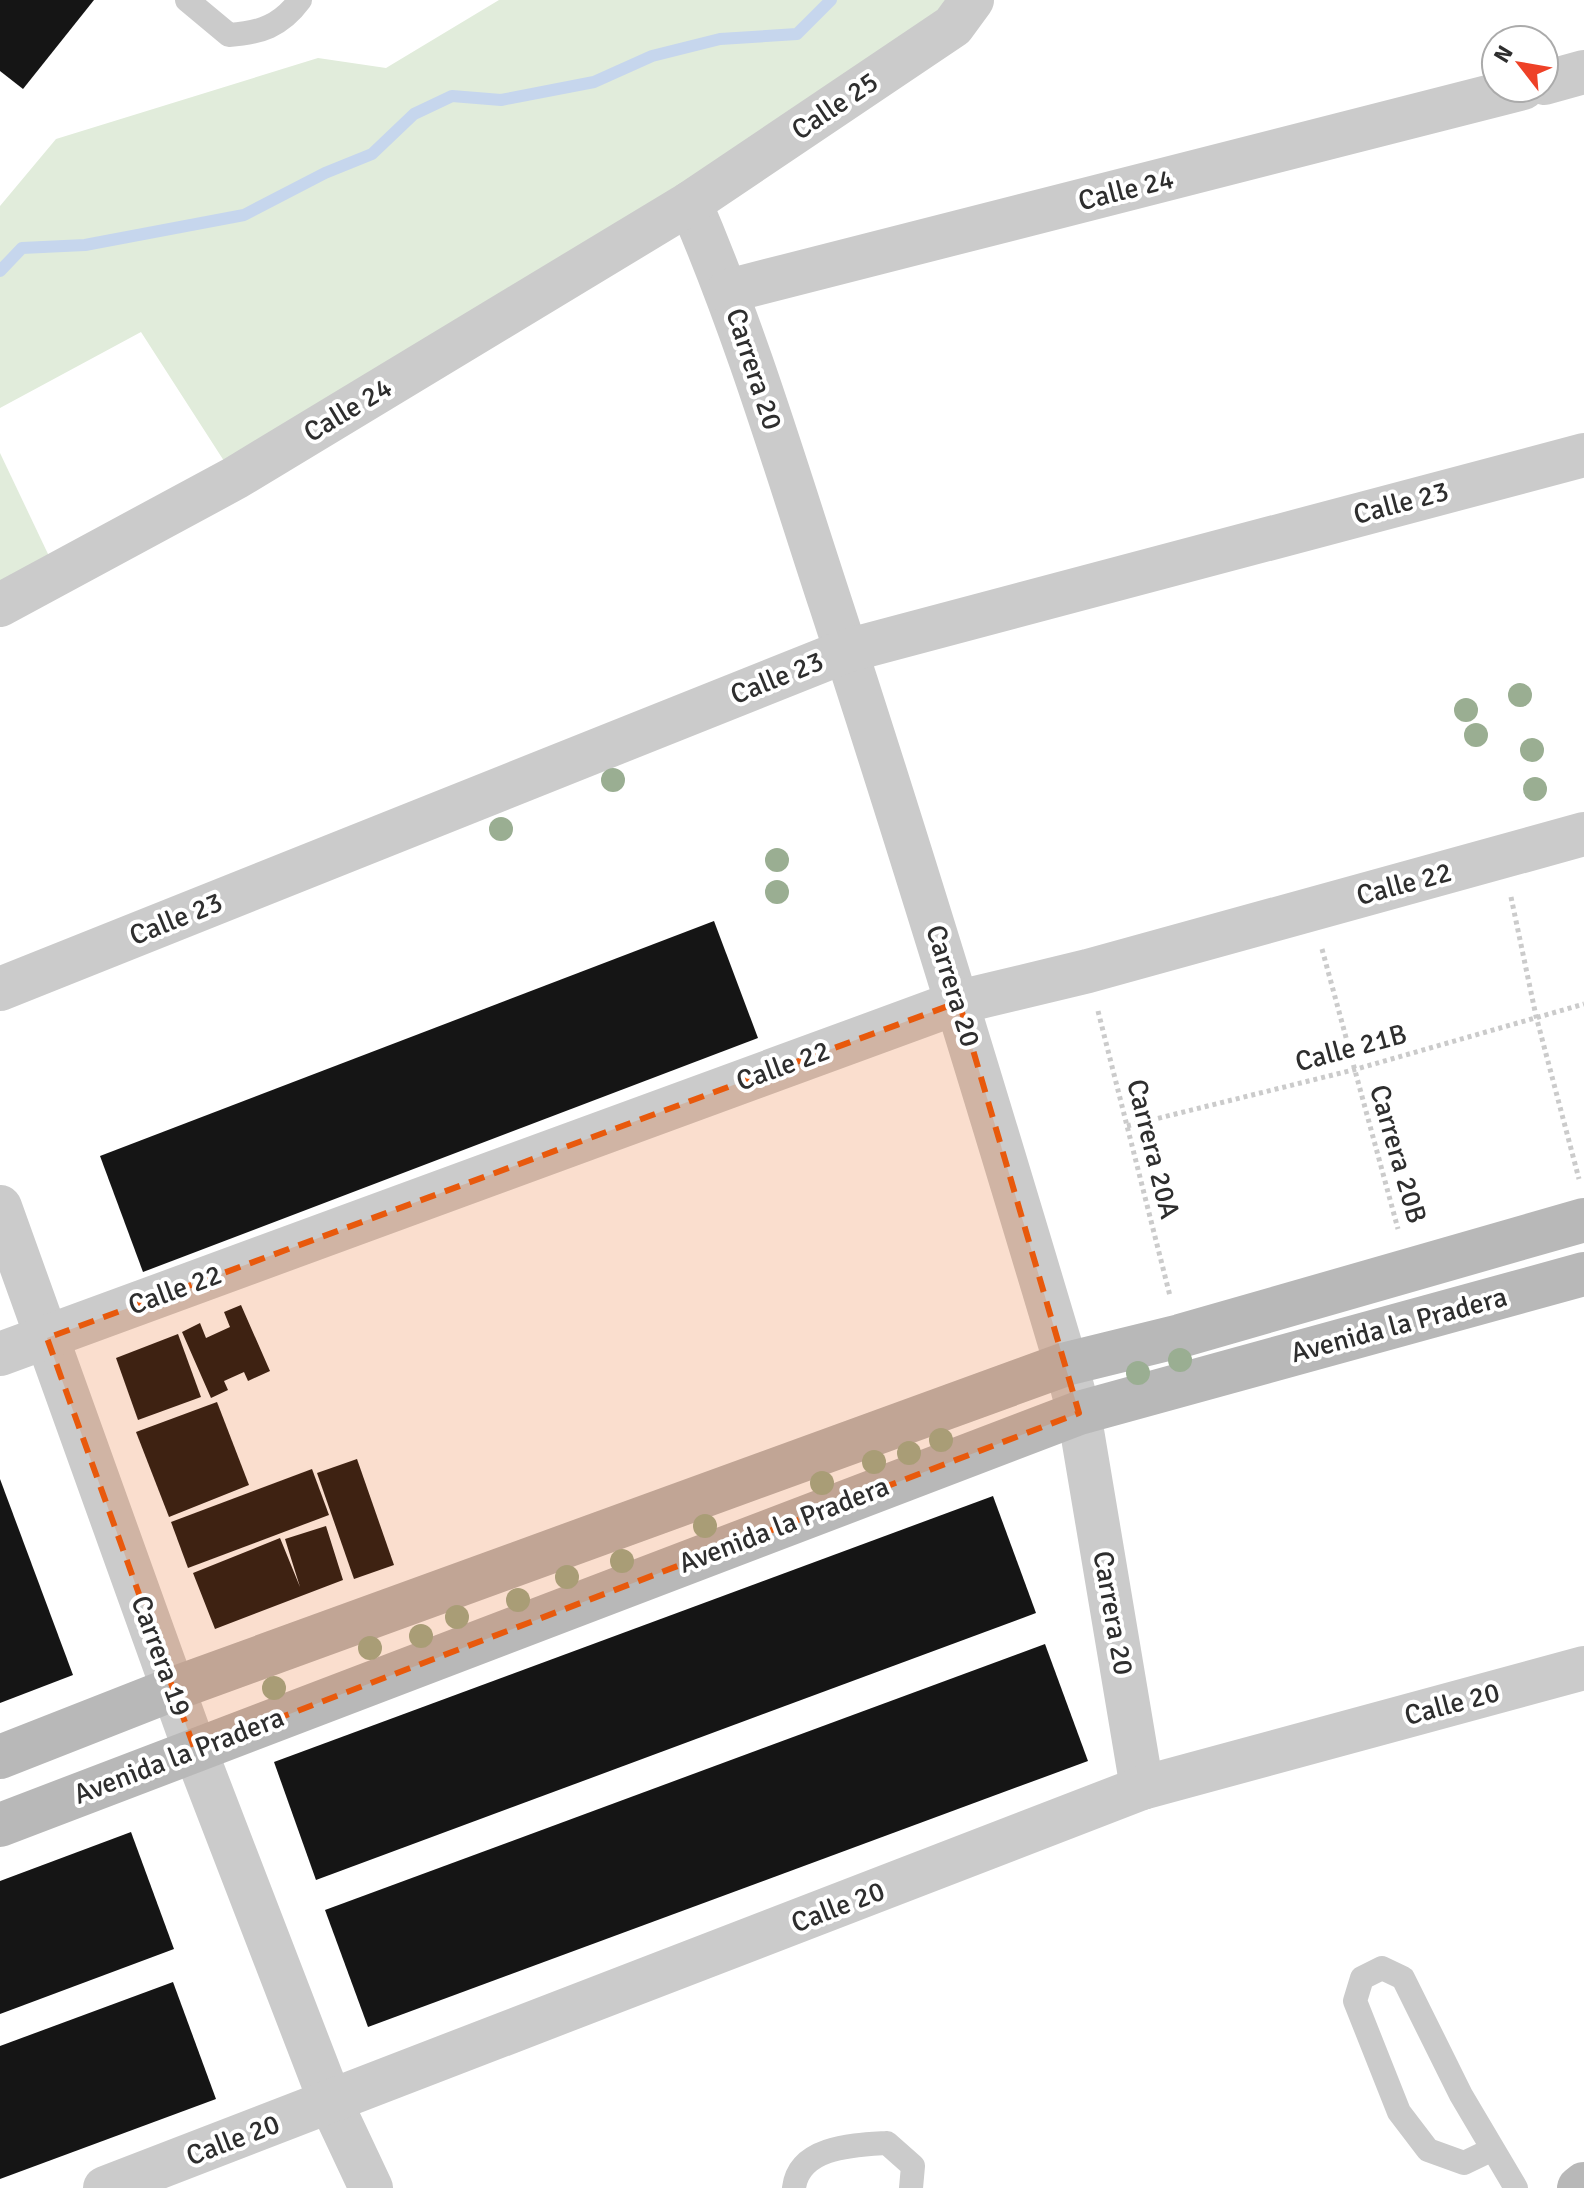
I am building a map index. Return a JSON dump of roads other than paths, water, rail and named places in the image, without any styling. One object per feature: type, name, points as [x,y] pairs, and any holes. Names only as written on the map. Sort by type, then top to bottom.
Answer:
[{"type":"street","name":"Calle 25","points":[[690,203],[953,26],[972,0]]},
{"type":"street","points":[[1560,79],[1584,72]]},
{"type":"street","name":"Calle 24","points":[[728,291],[1480,99]]},
{"type":"street","name":"Carrera 20","points":[[690,203],[728,291],[846,651],[959,1002],[1066,1364],[1079,1413],[1142,1788]]},
{"type":"street","name":"Calle 24","points":[[0,605],[235,478],[690,203]]},
{"type":"street","name":"Calle 23","points":[[0,989],[846,651],[1584,455]]},
{"type":"street","name":"Calle 22","points":[[0,1354],[959,1002],[1088,971],[1584,834]]},
{"type":"street","name":"Avenida la Pradera","points":[[0,1757],[173,1689],[1066,1364],[1180,1336],[1410,1270],[1582,1202]]},
{"type":"street","name":"Carrera 19","points":[[0,1207],[195,1750],[331,2103],[371,2188]]},
{"type":"street","name":"Avenida la Pradera","points":[[0,1825],[1079,1413],[1584,1274]]},
{"type":"street","name":"Calle 20","points":[[105,2188],[1142,1788],[1584,1668]]},
{"type":"street","points":[[1579,2188],[1584,2184]]},
{"type":"lane","points":[[187,0],[229,35],[259,33],[288,16],[300,0]]},
{"type":"lane","points":[[1491,2150],[1464,2163],[1428,2150],[1399,2112],[1355,2001],[1362,1978],[1382,1968],[1403,1978],[1491,2150],[1516,2188]]},
{"type":"lane","points":[[794,2188],[795,2179],[809,2163],[835,2147],[887,2143],[913,2166],[911,2188]]},
{"type":"waterway","points":[[0,271],[22,248],[85,245],[244,215],[325,173],[372,154],[414,114],[452,96],[501,100],[594,82],[652,56],[720,39],[797,34],[831,0]]}]
